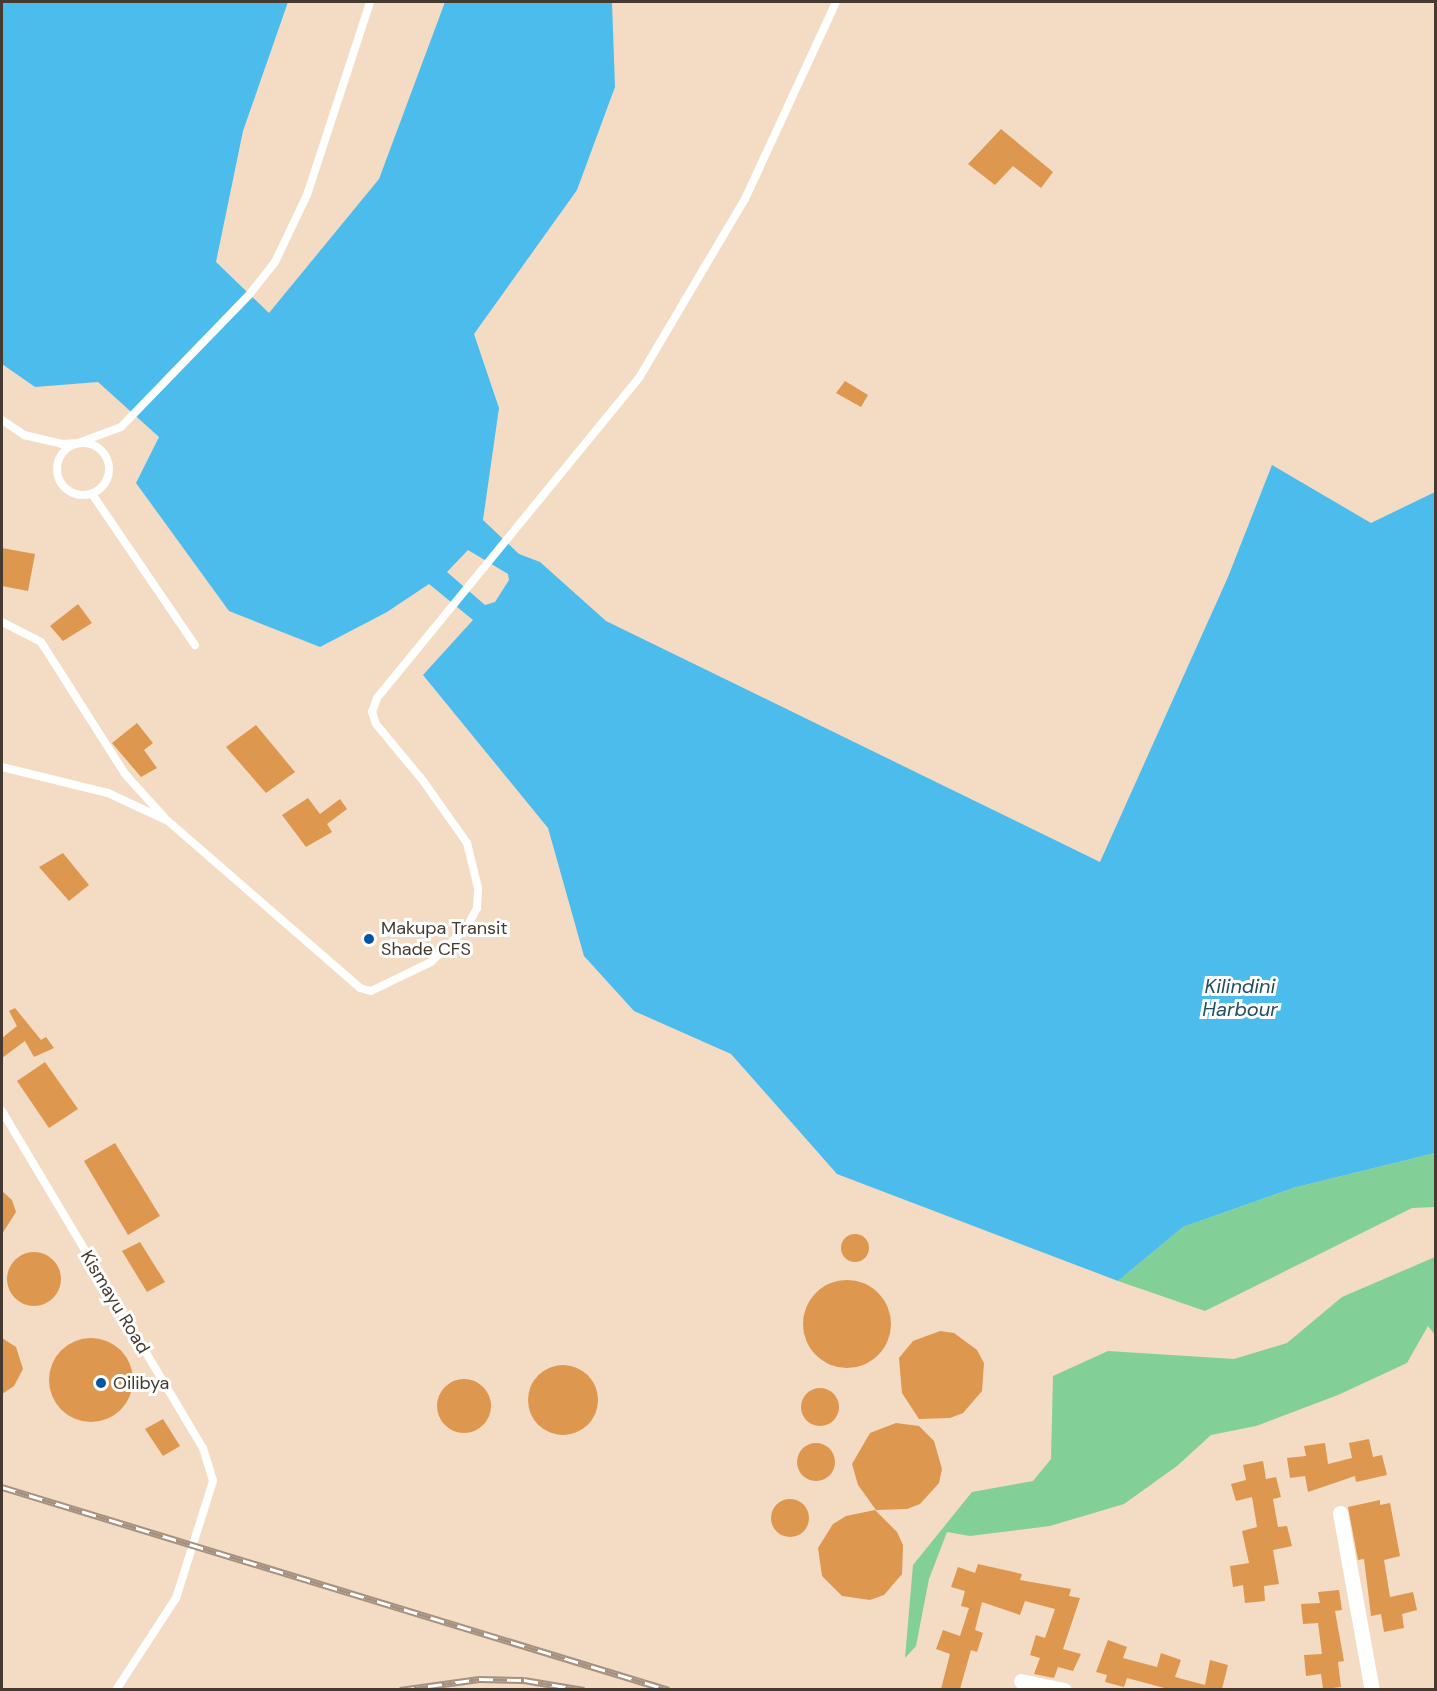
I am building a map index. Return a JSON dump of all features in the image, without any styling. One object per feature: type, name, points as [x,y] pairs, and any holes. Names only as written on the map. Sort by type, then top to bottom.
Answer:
[{"type":"street","points":[[1340,1513],[1372,1689]]},
{"type":"street","points":[[1021,1681],[1064,1689]]},
{"type":"lane","points":[[2,420],[44,443],[78,443],[98,448],[108,460],[105,484],[92,494],[69,491],[57,474],[60,456],[78,443],[122,427],[135,416],[249,295],[275,262],[307,195],[370,2]]},
{"type":"lane","points":[[2,621],[40,642],[125,774],[168,821],[360,988],[371,991],[431,962],[467,927],[477,908],[478,888],[467,843],[424,782],[376,724],[372,712],[389,680],[639,378],[675,323],[745,199],[836,2]]},
{"type":"lane","points":[[92,494],[195,645]]},
{"type":"lane","points":[[2,767],[108,793],[168,821]]},
{"type":"lane","name":"Kismayu Road","points":[[2,1111],[203,1448],[213,1481],[176,1598],[116,1689]]},
{"type":"green space","points":[[1435,1153],[1435,1207],[1412,1208],[1205,1311],[1118,1281],[1183,1227],[1293,1188]]},
{"type":"green space","points":[[1435,1257],[1435,1335],[1428,1326],[1407,1363],[1338,1395],[1256,1426],[1211,1435],[1177,1466],[1124,1504],[1050,1526],[970,1536],[947,1532],[929,1579],[916,1646],[905,1658],[913,1565],[972,1492],[1033,1481],[1051,1459],[1053,1376],[1108,1351],[1234,1359],[1287,1343],[1342,1297]]},
{"type":"water","name":"Kilindini Harbour","points":[[2,2],[288,2],[243,131],[216,262],[269,313],[379,179],[445,2],[612,2],[615,87],[577,190],[474,334],[499,408],[483,520],[519,554],[540,562],[606,621],[1100,862],[1228,577],[1272,465],[1371,523],[1435,492],[1435,1153],[1293,1188],[1183,1227],[1118,1281],[837,1174],[731,1054],[634,1011],[584,956],[548,828],[423,675],[473,620],[429,584],[387,612],[320,647],[229,611],[136,483],[159,437],[98,382],[35,387],[2,364]],"holes":[[[468,550],[508,574],[509,580],[495,602],[485,605],[447,572]]]},
{"type":"building","points":[[1001,129],[1053,172],[1041,188],[1013,166],[995,185],[968,164]]},
{"type":"building","points":[[845,381],[868,395],[861,407],[836,393]]},
{"type":"building","points":[[2,548],[35,554],[28,591],[2,586]]},
{"type":"building","points":[[78,604],[92,623],[63,641],[50,626]]},
{"type":"building","points":[[137,723],[153,743],[144,750],[157,768],[141,777],[112,743]]},
{"type":"building","points":[[256,725],[295,772],[266,793],[226,747]]},
{"type":"building","points":[[308,798],[320,814],[340,799],[347,809],[327,824],[332,832],[306,847],[282,815]]},
{"type":"building","points":[[63,853],[89,885],[69,901],[39,867]]},
{"type":"building","points":[[15,1008],[41,1040],[46,1037],[54,1048],[34,1057],[25,1041],[2,1058],[2,1038],[17,1026],[9,1011]]},
{"type":"building","points":[[45,1062],[78,1109],[49,1128],[17,1081]]},
{"type":"building","points":[[115,1143],[160,1216],[128,1235],[84,1161]]},
{"type":"building","points":[[2,1191],[12,1200],[16,1212],[2,1234]]},
{"type":"building","points":[[855,1234],[865,1238],[869,1248],[865,1258],[855,1262],[845,1258],[841,1248],[845,1238]]},
{"type":"building","points":[[140,1242],[165,1282],[147,1292],[122,1251]]},
{"type":"building","points":[[34,1252],[44,1254],[53,1260],[59,1269],[61,1279],[59,1289],[53,1298],[44,1304],[34,1306],[24,1304],[15,1298],[9,1289],[7,1279],[9,1269],[15,1260],[24,1254]]},
{"type":"building","points":[[847,1280],[864,1284],[878,1293],[887,1307],[891,1324],[887,1341],[878,1355],[864,1364],[847,1368],[830,1364],[816,1355],[807,1341],[803,1324],[807,1307],[816,1293],[830,1284]]},
{"type":"building","points":[[940,1331],[954,1333],[977,1350],[984,1363],[982,1391],[963,1413],[950,1418],[919,1419],[902,1393],[899,1358],[913,1341]]},
{"type":"building","points":[[2,1338],[16,1347],[23,1369],[14,1386],[2,1394]]},
{"type":"building","points":[[91,1338],[107,1341],[121,1350],[130,1364],[133,1380],[130,1396],[121,1410],[107,1419],[91,1422],[75,1419],[61,1410],[52,1396],[49,1380],[52,1364],[61,1350],[75,1341]]},
{"type":"building","points":[[570,1365],[583,1371],[592,1380],[596,1386],[598,1400],[596,1414],[588,1425],[577,1433],[556,1435],[538,1425],[530,1414],[528,1393],[538,1375],[549,1367]]},
{"type":"building","points":[[464,1379],[474,1381],[483,1387],[489,1396],[491,1406],[489,1416],[483,1425],[474,1431],[464,1433],[454,1431],[445,1425],[439,1416],[437,1406],[439,1396],[445,1387],[454,1381]]},
{"type":"building","points":[[820,1388],[834,1393],[839,1407],[834,1421],[820,1426],[806,1421],[801,1407],[806,1393]]},
{"type":"building","points":[[163,1419],[180,1446],[163,1456],[145,1429]]},
{"type":"building","points":[[896,1423],[919,1426],[934,1441],[942,1469],[939,1483],[920,1504],[907,1509],[876,1510],[858,1485],[852,1464],[870,1433]]},
{"type":"building","points":[[1369,1439],[1373,1457],[1382,1455],[1387,1475],[1356,1482],[1355,1476],[1308,1492],[1305,1476],[1290,1478],[1287,1458],[1306,1456],[1304,1446],[1325,1443],[1328,1464],[1352,1458],[1349,1443]]},
{"type":"building","points":[[816,1443],[830,1448],[835,1462],[830,1476],[816,1481],[802,1476],[797,1462],[802,1448]]},
{"type":"building","points":[[1263,1461],[1266,1479],[1276,1477],[1281,1497],[1273,1499],[1278,1527],[1287,1526],[1292,1546],[1273,1550],[1279,1584],[1264,1586],[1265,1601],[1245,1603],[1243,1585],[1233,1587],[1230,1566],[1249,1563],[1242,1531],[1257,1527],[1252,1497],[1236,1501],[1231,1484],[1246,1480],[1243,1465]]},
{"type":"building","points":[[790,1499],[804,1504],[809,1518],[804,1532],[790,1537],[776,1532],[771,1518],[776,1504]]},
{"type":"building","points":[[1380,1500],[1380,1505],[1390,1503],[1400,1556],[1384,1560],[1390,1597],[1413,1592],[1417,1610],[1402,1614],[1404,1628],[1384,1632],[1381,1614],[1371,1616],[1364,1559],[1358,1560],[1348,1507]]},
{"type":"building","points":[[875,1510],[897,1532],[903,1545],[902,1574],[884,1595],[870,1600],[842,1596],[822,1576],[818,1548],[833,1524],[846,1516]]},
{"type":"building","points":[[978,1564],[1022,1574],[1020,1580],[1071,1589],[1069,1596],[1080,1598],[1063,1649],[1081,1654],[1073,1671],[1058,1667],[1054,1678],[1034,1674],[1040,1658],[1030,1655],[1036,1635],[1045,1638],[1055,1609],[1025,1601],[1020,1615],[982,1602],[975,1630],[983,1633],[977,1652],[971,1650],[960,1689],[941,1689],[950,1654],[936,1649],[943,1630],[960,1636],[969,1608],[961,1606],[965,1591],[951,1587],[958,1567],[975,1573]]},
{"type":"building","points":[[1339,1590],[1342,1610],[1335,1611],[1344,1661],[1338,1662],[1341,1687],[1323,1689],[1321,1674],[1306,1676],[1304,1655],[1322,1654],[1318,1623],[1303,1624],[1301,1604],[1320,1603],[1318,1592]]},
{"type":"building","points":[[1108,1640],[1127,1647],[1123,1658],[1157,1667],[1161,1653],[1181,1660],[1175,1677],[1205,1685],[1210,1660],[1228,1665],[1222,1689],[1168,1689],[1127,1678],[1124,1687],[1105,1682],[1107,1675],[1096,1672]]},
{"type":"railway","points":[[2,1487],[669,1690]]},
{"type":"railway","points":[[400,1690],[479,1679],[524,1680],[584,1690]]},
{"type":"place","name":"Makupa Transit Shade CFS","points":[[369,939]]},
{"type":"place","name":"Oilibya","points":[[101,1383]]}]
